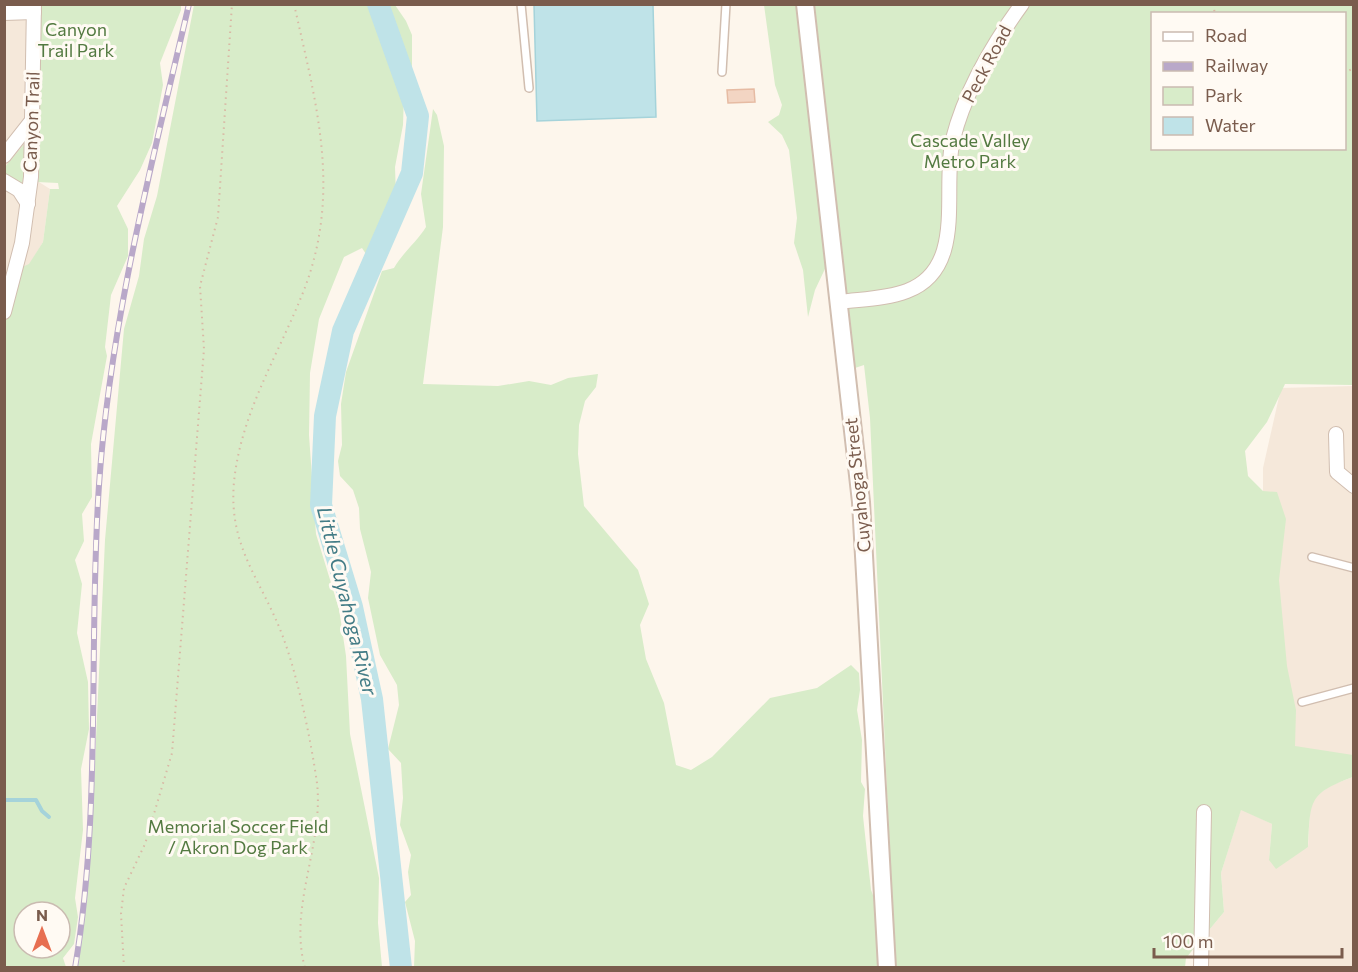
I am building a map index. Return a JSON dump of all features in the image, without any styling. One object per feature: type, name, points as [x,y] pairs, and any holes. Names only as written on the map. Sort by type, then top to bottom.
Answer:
[{"type":"street","name":"Cuyahoga Street","points":[[805,4],[839,302],[866,570],[887,968]]},
{"type":"street","name":"Peck Road","points":[[839,302],[906,292],[925,281],[933,273],[946,244],[947,176],[953,137],[991,50],[1022,4]]},
{"type":"street","points":[[4,13],[34,8]]},
{"type":"street","name":"Canyon Trail","points":[[4,312],[22,243],[28,204],[32,155],[30,123],[34,79],[34,8]]},
{"type":"street","points":[[4,156],[30,123]]},
{"type":"street","name":"Canyon Trail","points":[[8,182],[19,190],[28,204]]},
{"type":"street","points":[[1336,434],[1337,472],[1353,486]]},
{"type":"street","points":[[1201,968],[1204,812]]},
{"type":"lane","points":[[520,4],[529,88]]},
{"type":"lane","points":[[722,72],[726,4]]},
{"type":"lane","points":[[1312,557],[1353,568]]},
{"type":"lane","points":[[1302,702],[1353,688]]},
{"type":"path","points":[[124,968],[121,914],[124,888],[145,844],[172,753],[204,349],[200,286],[218,217],[232,4]]},
{"type":"path","points":[[294,4],[310,72],[322,140],[325,186],[322,222],[314,260],[303,292],[253,404],[238,457],[232,500],[233,517],[240,548],[287,648],[315,772],[318,805],[301,932],[305,968]]},
{"type":"shaded area","points":[[5,5],[34,5],[31,177],[50,189],[43,242],[29,265],[5,275]]},
{"type":"shaded area","points":[[1353,386],[1353,767],[1285,767],[1263,525],[1263,468],[1281,388]]},
{"type":"shaded area","points":[[1353,777],[1353,967],[1205,967],[1205,935],[1224,912],[1221,873],[1241,809],[1272,824],[1269,860],[1308,847],[1310,809],[1314,797],[1332,785]]},
{"type":"green space","name":"Canyon Trail Park","points":[[41,5],[181,5],[160,63],[163,85],[152,143],[140,170],[117,206],[128,229],[128,256],[111,295],[105,347],[107,356],[91,444],[92,497],[82,514],[84,541],[75,560],[82,584],[77,633],[88,682],[89,729],[81,769],[83,830],[75,898],[78,917],[74,944],[72,947],[72,900],[12,900],[12,960],[64,960],[66,967],[5,968],[4,275],[29,264],[43,242],[50,189],[59,189],[58,183],[37,182]]},
{"type":"green space","name":"Memorial Soccer Field / Akron Dog Park","points":[[194,5],[395,5],[412,35],[412,71],[404,94],[403,125],[395,167],[396,195],[368,257],[362,248],[344,257],[319,319],[310,373],[309,435],[316,534],[339,609],[346,656],[350,734],[379,878],[378,923],[382,967],[75,967],[92,828],[105,540],[124,329],[139,276],[144,239],[157,196]]},
{"type":"green space","name":"Cascade Valley Metro Park","points":[[764,5],[1353,5],[1353,385],[1285,384],[1267,422],[1245,451],[1248,476],[1263,491],[1277,492],[1286,519],[1279,580],[1287,666],[1296,710],[1295,746],[1353,755],[1353,777],[1319,794],[1311,809],[1308,847],[1276,869],[1269,860],[1272,824],[1241,810],[1221,873],[1224,912],[1186,958],[1185,967],[895,967],[870,418],[864,365],[846,371],[832,254],[815,290],[808,317],[803,270],[794,243],[797,218],[789,150],[782,135],[768,122],[779,115],[782,105],[775,85]]},
{"type":"green space","points":[[433,109],[437,115],[444,146],[443,227],[423,384],[498,386],[529,381],[551,385],[568,378],[598,374],[596,387],[585,401],[579,425],[578,454],[584,506],[638,570],[649,604],[640,625],[646,659],[664,703],[676,765],[691,770],[712,757],[770,698],[817,688],[851,665],[859,673],[860,690],[857,710],[862,740],[861,782],[865,789],[863,816],[871,890],[878,908],[879,967],[414,967],[415,941],[405,902],[411,895],[408,872],[411,855],[400,825],[403,798],[401,763],[388,749],[399,705],[397,685],[380,655],[368,598],[371,572],[360,529],[359,508],[353,490],[340,476],[338,461],[342,445],[341,404],[346,372],[382,271],[394,268],[426,227],[421,194]]},
{"type":"green space","points":[[25,143],[26,163],[22,184],[5,174],[5,167]]},
{"type":"water","points":[[534,5],[653,5],[656,117],[537,121]]},
{"type":"building","points":[[754,89],[755,102],[728,103],[727,90]]},
{"type":"waterway","name":"Little Cuyahoga River","points":[[378,4],[418,116],[412,173],[343,331],[325,416],[321,505],[352,607],[372,699],[401,968]]},
{"type":"waterway","points":[[4,800],[36,800],[42,811],[49,817]]},
{"type":"railway","points":[[75,968],[89,848],[96,545],[99,485],[112,363],[134,243],[189,4]]}]
